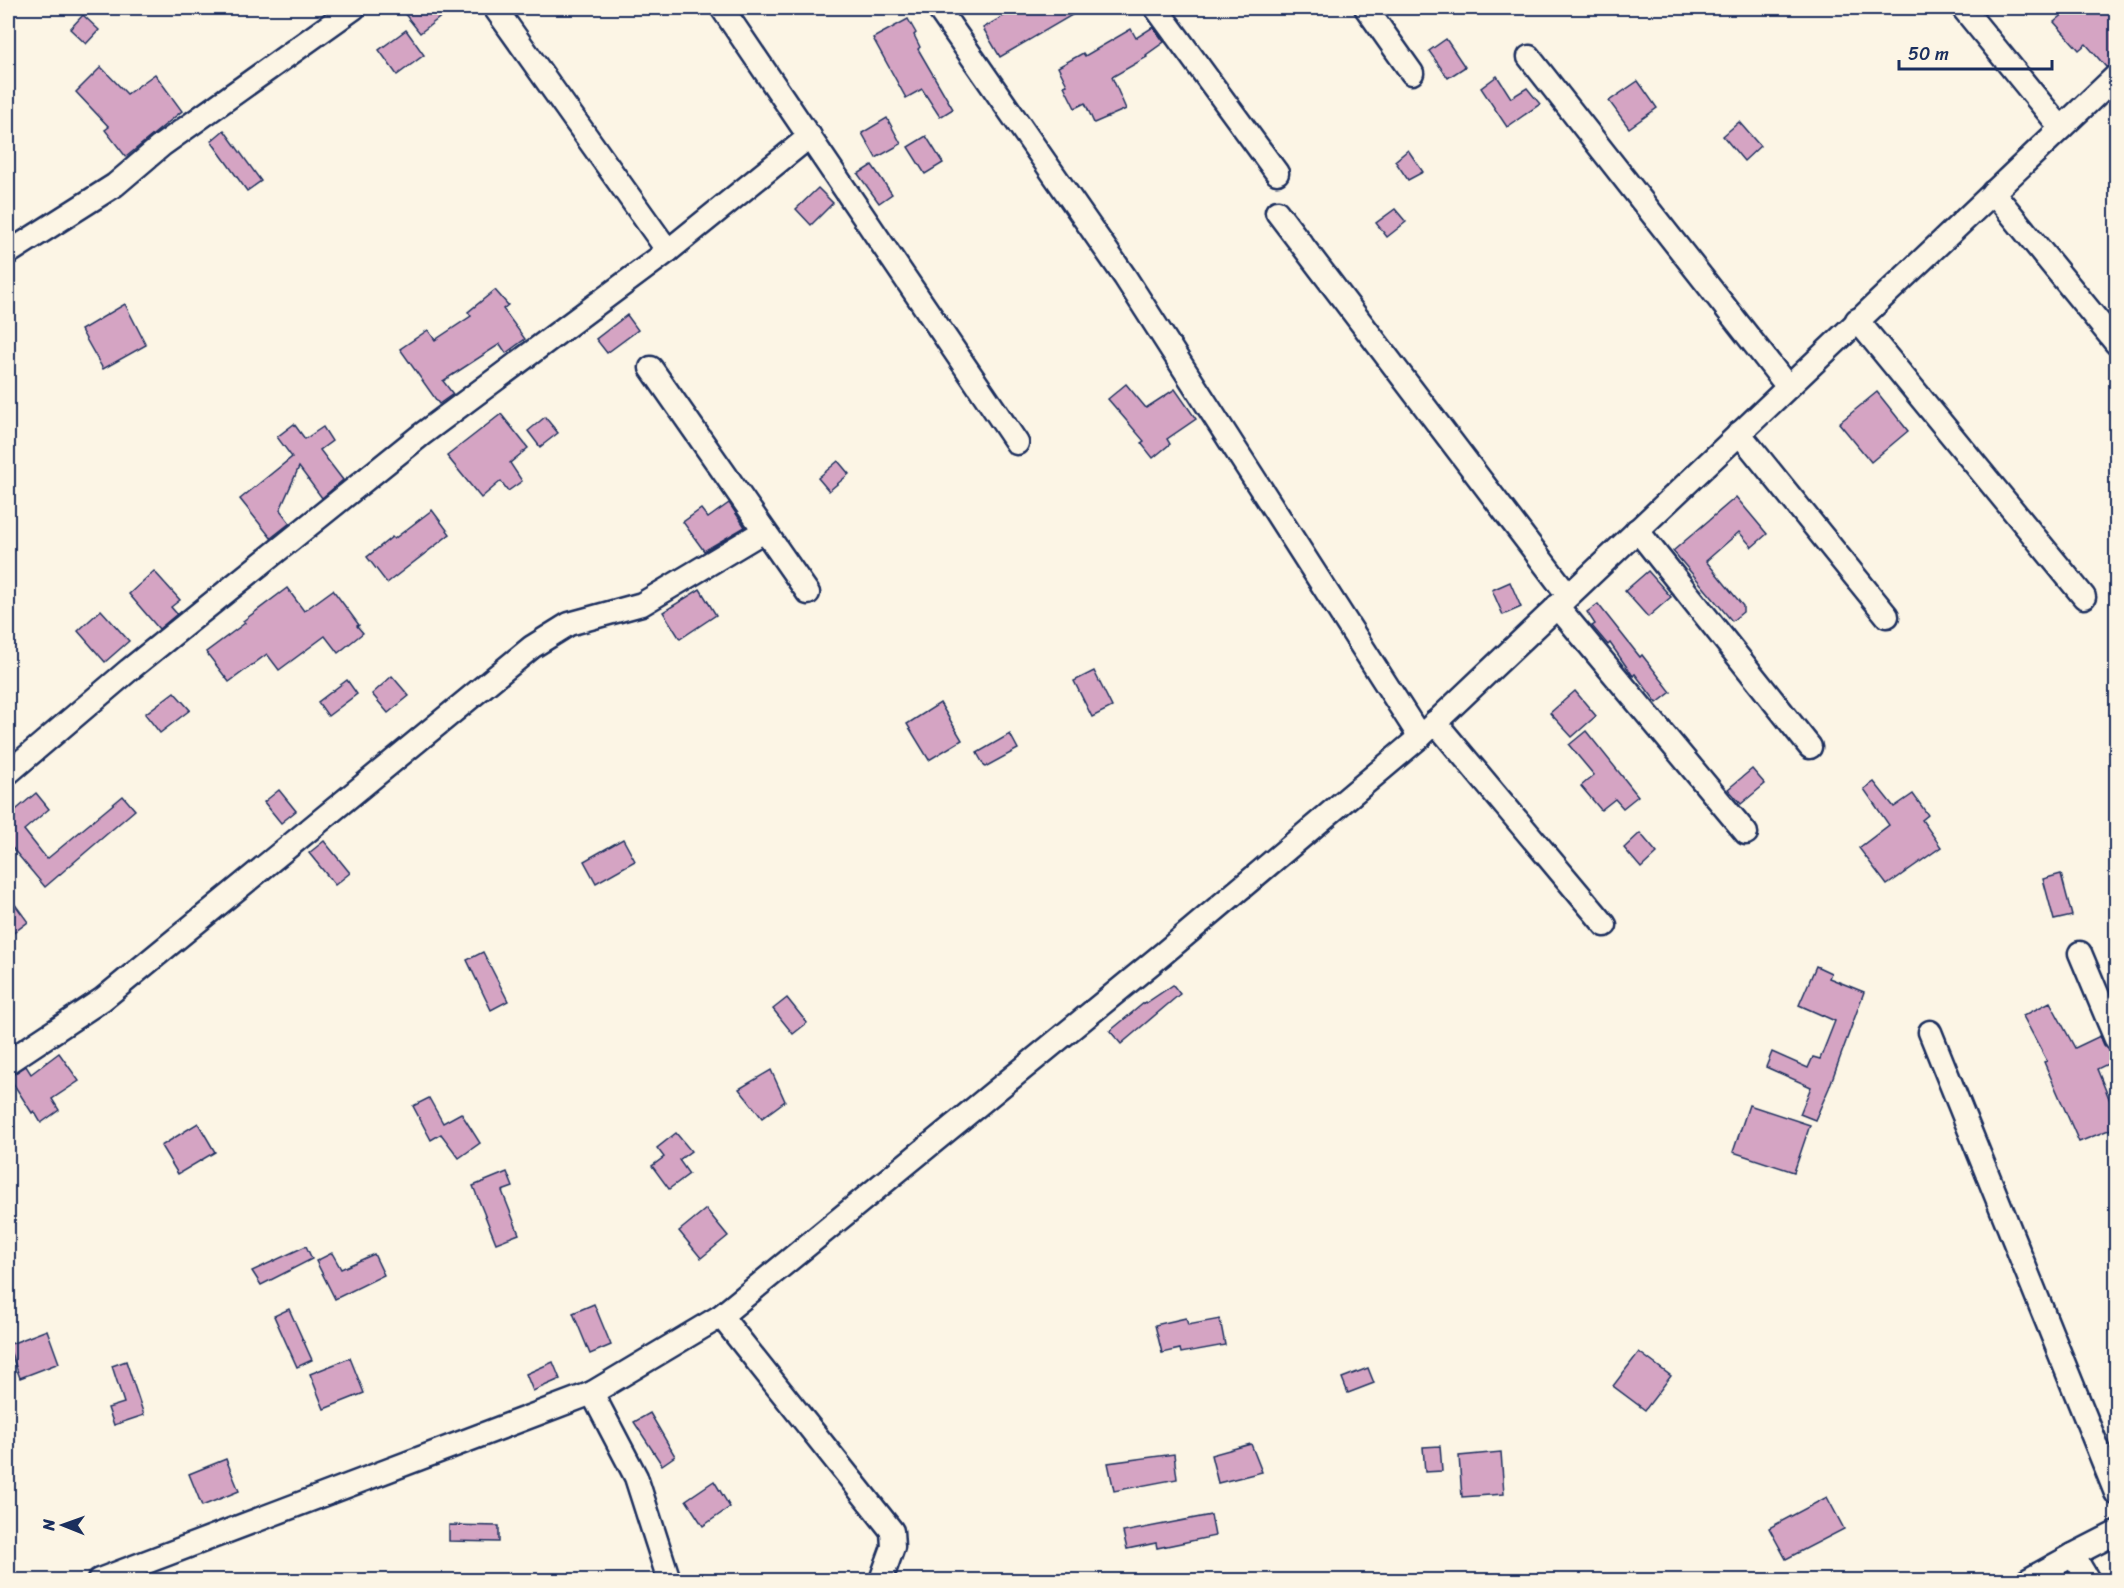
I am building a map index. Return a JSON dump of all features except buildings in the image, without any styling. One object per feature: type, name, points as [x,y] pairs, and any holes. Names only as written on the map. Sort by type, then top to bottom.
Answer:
[{"type":"street","points":[[8,253],[115,185],[162,145],[354,8]]},
{"type":"street","points":[[495,8],[668,251]]},
{"type":"street","points":[[722,8],[1017,443]]},
{"type":"street","points":[[938,8],[1125,277],[1427,729],[1605,925]]},
{"type":"street","points":[[1156,8],[1277,173]]},
{"type":"street","points":[[1366,8],[1412,73]]},
{"type":"street","points":[[1964,8],[2061,128]]},
{"type":"street","points":[[1529,57],[1788,387]]},
{"type":"street","points":[[99,1581],[592,1393],[721,1316],[1164,953],[1427,729],[2116,76]]},
{"type":"street","points":[[8,773],[129,670],[421,435],[668,251],[810,136]]},
{"type":"street","points":[[1993,192],[2116,343]]},
{"type":"street","points":[[1277,212],[1563,601],[1746,833]]},
{"type":"street","points":[[1857,320],[2084,597]]},
{"type":"street","points":[[651,368],[808,593]]},
{"type":"street","points":[[1739,433],[1887,616]]},
{"type":"street","points":[[1636,530],[1810,747]]},
{"type":"street","points":[[8,1062],[103,999],[532,647],[569,624],[642,604],[764,531]]},
{"type":"street","points":[[2080,953],[2116,1039]]},
{"type":"street","points":[[1930,1032],[2116,1493]]},
{"type":"street","points":[[721,1316],[892,1531],[893,1547],[880,1581]]},
{"type":"street","points":[[592,1393],[636,1477],[669,1581]]},
{"type":"street","points":[[2028,1581],[2116,1533]]},
{"type":"street","points":[[2073,1555],[2088,1581]]}]
